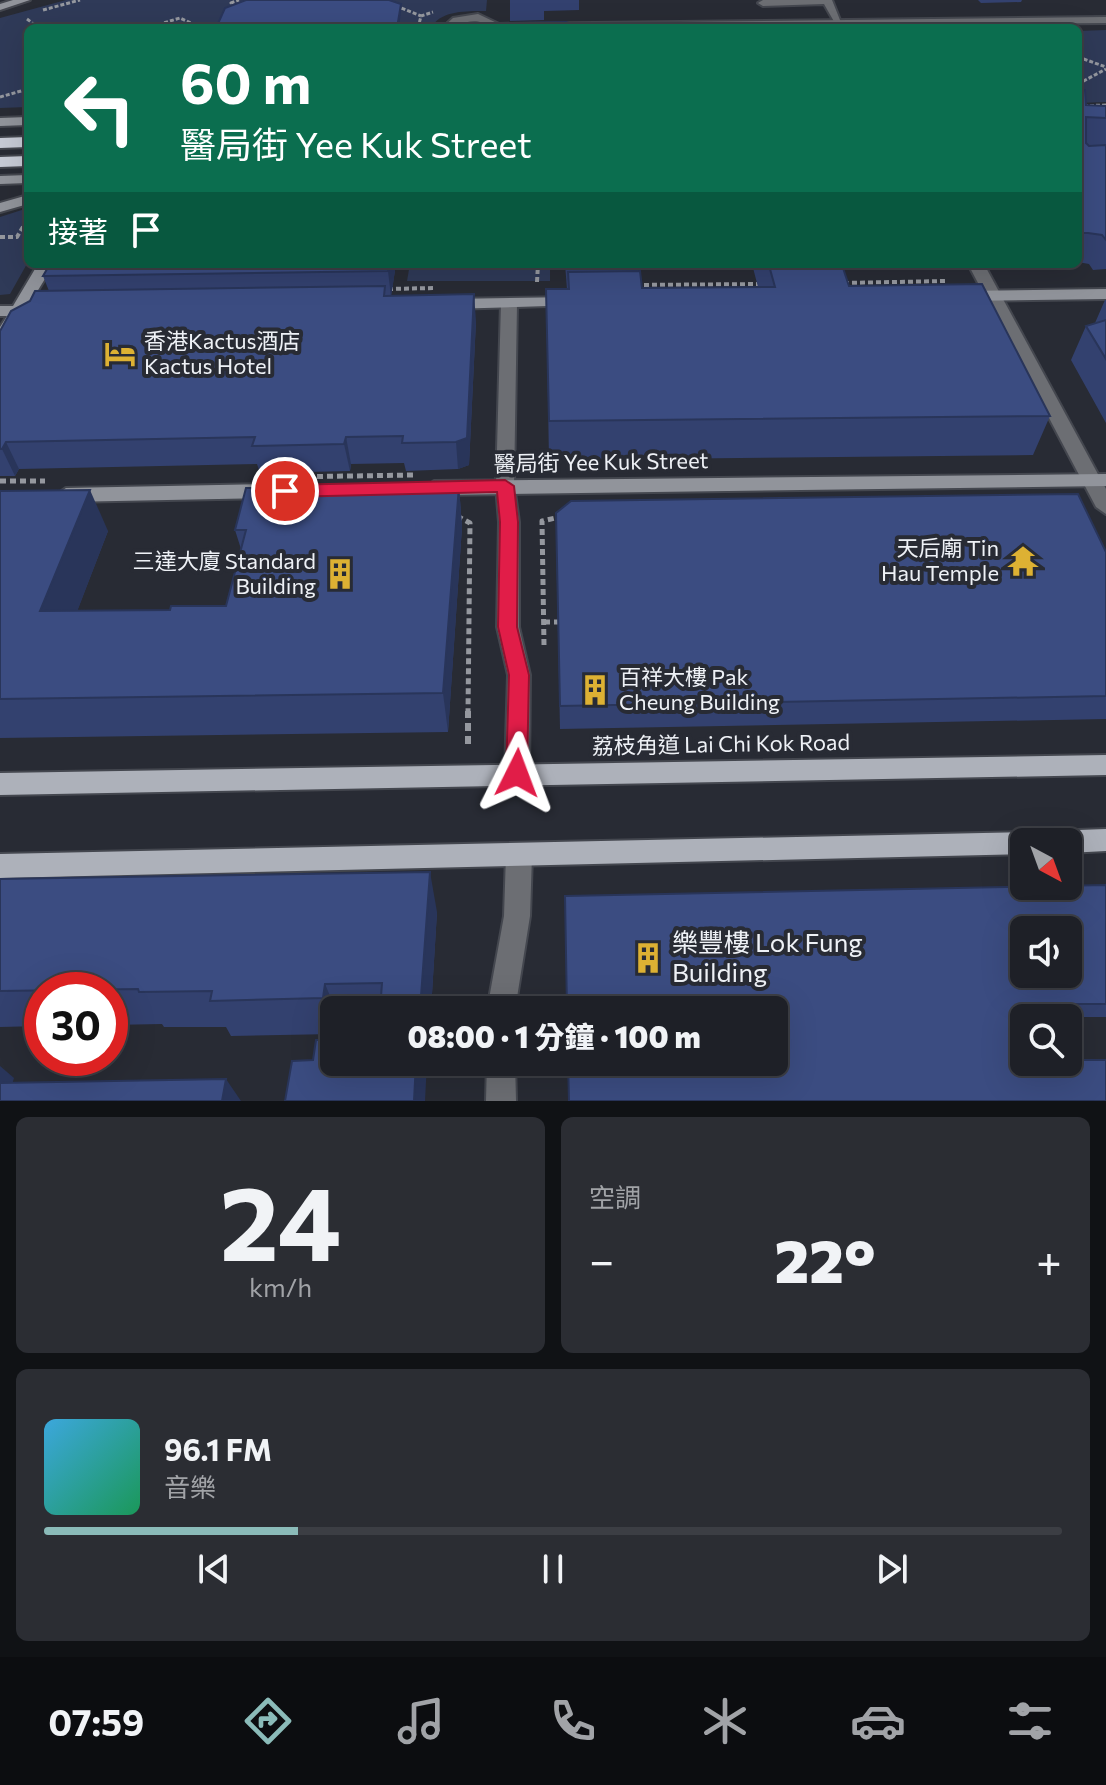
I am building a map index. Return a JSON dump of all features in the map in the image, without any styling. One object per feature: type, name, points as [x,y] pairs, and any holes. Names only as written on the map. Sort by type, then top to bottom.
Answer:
[{"type":"highway","points":[[0,143],[24,142]]},
{"type":"highway","points":[[0,162],[24,161]]},
{"type":"main road","name":"荔枝角道 Lai Chi Kok Road","points":[[0,784],[1106,765]]},
{"type":"main road","points":[[1082,841],[1106,840]]},
{"type":"main road","points":[[0,866],[1010,843]]},
{"type":"street","points":[[0,7],[25,0]]},
{"type":"street","points":[[451,24],[455,20],[470,18],[492,24]]},
{"type":"street","points":[[753,24],[1106,20]]},
{"type":"street","points":[[0,122],[24,121]]},
{"type":"street","points":[[0,180],[24,179]]},
{"type":"street","points":[[0,208],[24,200]]},
{"type":"street","points":[[0,341],[44,268]]},
{"type":"street","points":[[978,268],[1099,480],[1106,507]]},
{"type":"street","points":[[947,296],[1106,294]]},
{"type":"street","points":[[434,304],[597,302]]},
{"type":"street","points":[[509,303],[505,486],[509,522],[508,627],[519,675],[517,773]]},
{"type":"street","points":[[0,311],[49,310]]},
{"type":"street","name":"醫局街 Yee Kuk Street","points":[[412,488],[1099,480]]},
{"type":"street","points":[[48,495],[285,491]]},
{"type":"street","points":[[503,996],[517,916],[519,855]]},
{"type":"street","points":[[501,1076],[501,1101]]},
{"type":"lane","points":[[763,3],[827,1],[839,23]]},
{"type":"path","points":[[23,16],[80,0]]},
{"type":"path","points":[[239,0],[231,5],[241,9]]},
{"type":"path","points":[[385,1],[421,16]]},
{"type":"path","points":[[165,24],[180,18],[193,24]]},
{"type":"path","points":[[1082,59],[1106,68]]},
{"type":"path","points":[[1082,82],[1106,68]]},
{"type":"path","points":[[0,97],[24,90]]},
{"type":"path","points":[[1082,106],[1106,105]]},
{"type":"path","points":[[0,237],[17,237]]},
{"type":"path","points":[[537,287],[538,268]]},
{"type":"path","points":[[545,652],[542,521],[568,515]]},
{"type":"path","points":[[468,744],[470,523]]},
{"type":"path","points":[[544,622],[575,622]]},
{"type":"shaded area","points":[[66,0],[487,0],[486,11],[448,15],[434,24],[24,24],[24,107],[0,108],[0,18]]},
{"type":"shaded area","points":[[1106,30],[1106,102],[1082,103],[1082,31]]},
{"type":"shaded area","points":[[24,209],[25,268],[10,294],[0,295],[0,217]]},
{"type":"shaded area","points":[[409,268],[550,268],[550,281],[407,281]]},
{"type":"building","points":[[246,0],[389,0],[401,4],[398,24],[218,24],[225,8]]},
{"type":"building","points":[[566,22],[570,24],[510,24]]},
{"type":"building","points":[[1082,90],[1085,90],[1086,105],[1106,106],[1106,118],[1086,117],[1086,143],[1089,146],[1106,145],[1106,240],[1102,235],[1082,233]]},
{"type":"building","points":[[48,268],[388,268],[388,271],[43,276]]},
{"type":"building","points":[[843,268],[849,286],[982,284],[1050,416],[549,421],[546,289],[569,289],[568,272],[640,271],[642,288],[775,287],[770,269]]},
{"type":"building","points":[[385,286],[384,296],[474,294],[467,438],[456,442],[402,443],[403,436],[346,437],[344,444],[252,446],[255,437],[6,442],[0,449],[0,331],[11,311],[30,301],[35,291]]},
{"type":"building","points":[[1106,320],[1106,359],[1086,326]]},
{"type":"building","points":[[459,486],[443,693],[0,699],[0,491],[90,490],[40,611],[170,610],[171,606],[226,606],[246,530],[235,530],[246,488]]},
{"type":"building","points":[[1078,494],[1106,552],[1106,696],[560,706],[556,513],[571,501]]},
{"type":"building","points":[[430,872],[421,996],[381,996],[382,983],[325,984],[323,996],[320,998],[210,1001],[212,991],[139,992],[138,989],[128,989],[128,972],[24,972],[24,991],[0,991],[0,879]]},
{"type":"building","points":[[1082,885],[1106,885],[1106,1004],[1010,1004],[1010,1076],[1082,1076],[1082,1060],[1106,1060],[1106,1101],[569,1101],[568,1076],[788,1076],[788,996],[567,996],[565,896],[1010,887],[1010,900],[1082,900]]},
{"type":"building","points":[[316,1040],[320,1040],[320,1076],[415,1076],[414,1101],[285,1101],[292,1061],[313,1060]]},
{"type":"building","points":[[226,1079],[222,1101],[0,1101],[0,1083]]},
{"type":"place","name":"香港Kactus酒店 Kactus Hotel","points":[[120,354]]},
{"type":"place","name":"天后廟 Tin Hau Temple","points":[[1023,561]]},
{"type":"place","name":"三達大廈 Standard Building","points":[[340,574]]},
{"type":"place","name":"百祥大樓 Pak Cheung Building","points":[[595,690]]},
{"type":"place","name":"樂豐樓 Lok Fung Building","points":[[648,958]]},
{"type":"route","points":[[285,491],[505,486],[509,522],[508,627],[519,675],[517,773]]}]
